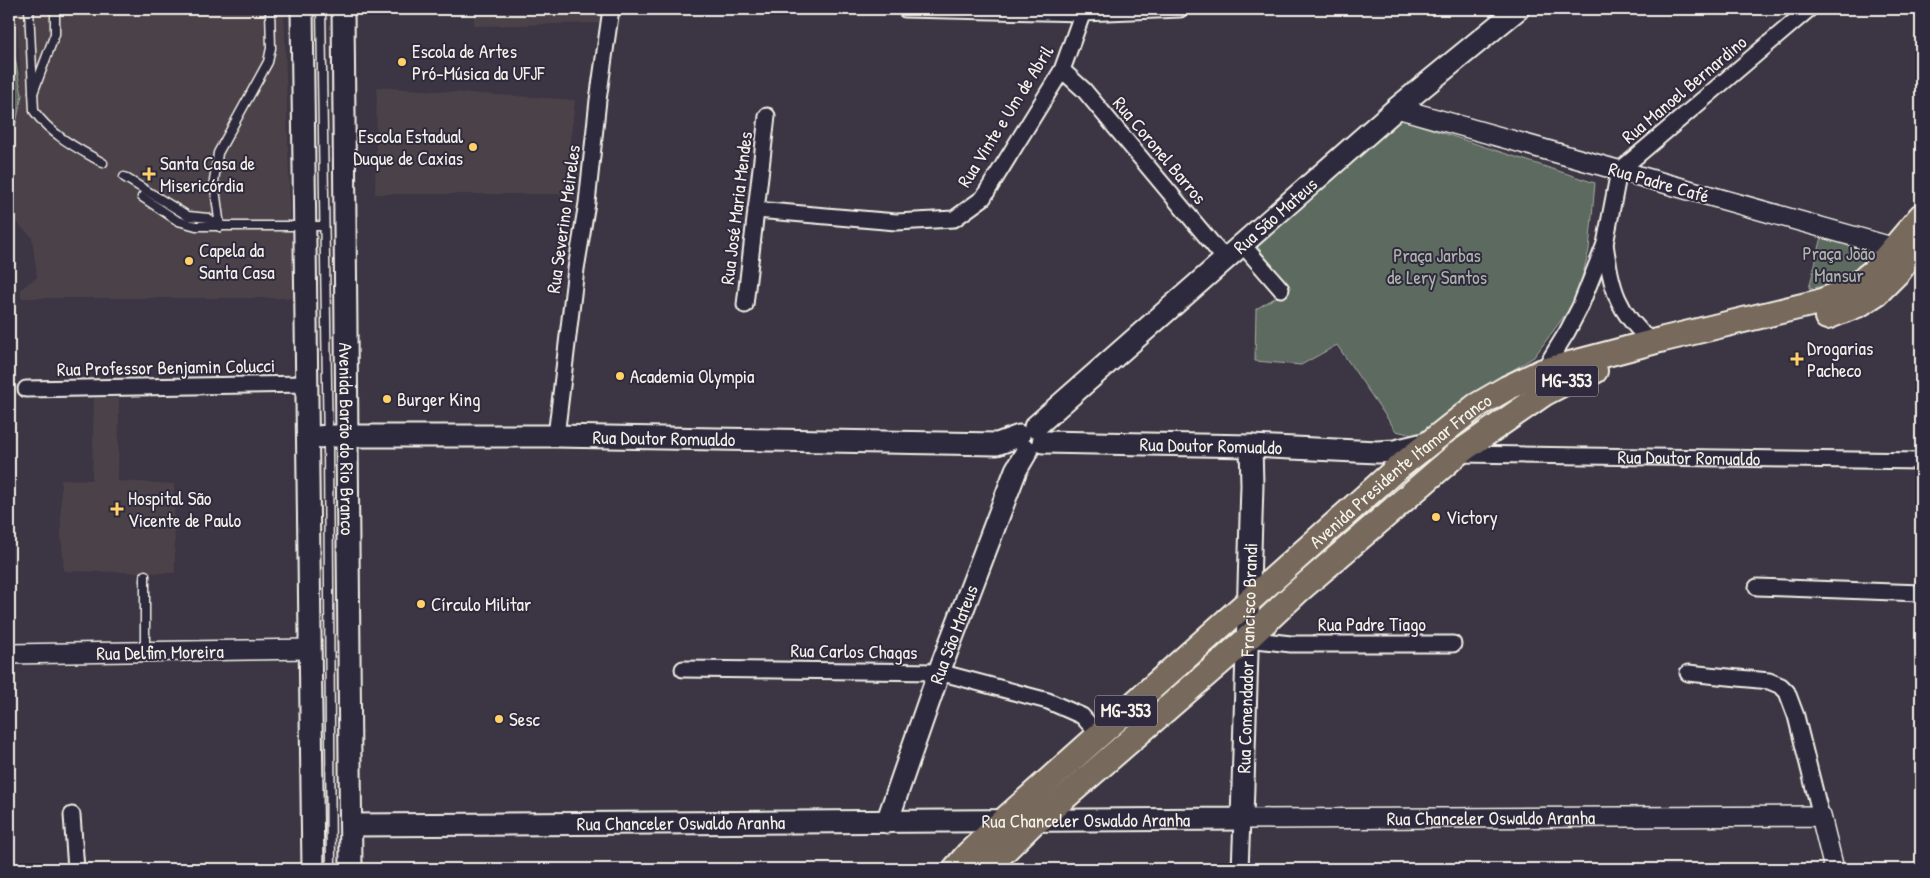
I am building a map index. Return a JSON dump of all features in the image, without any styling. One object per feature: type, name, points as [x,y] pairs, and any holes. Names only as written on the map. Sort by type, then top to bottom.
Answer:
[{"type":"main road","name":"Avenida Barão do Rio Branco","points":[[302,9],[315,226],[307,384],[328,436],[344,828],[351,869]]},
{"type":"main road","name":"Avenida Barão do Rio Branco","points":[[313,869],[343,9]]},
{"type":"main road","name":"Rua São Mateus","points":[[887,822],[939,672],[1016,470],[1031,439],[1226,258],[1397,108],[1518,9]]},
{"type":"main road","name":"Avenida Presidente Itamar Franco","points":[[1912,250],[1903,238],[1921,216]]},
{"type":"main road","name":"Avenida Presidente Itamar Franco","points":[[955,869],[968,854],[1004,821],[1394,471],[1476,406],[1507,388],[1543,371],[1652,342],[1819,302],[1850,290],[1870,275],[1912,250]]},
{"type":"main road","name":"Avenida Presidente Itamar Franco","points":[[986,869],[1035,821],[1040,819],[1247,639],[1275,612],[1457,454],[1494,427],[1545,393],[1572,379],[1598,370],[1828,316],[1860,304],[1877,293],[1899,271],[1912,250]]},
{"type":"main road","name":"Rua Doutor Romualdo","points":[[328,436],[556,436],[998,444],[1031,439],[1377,452],[1395,451],[1428,444]]},
{"type":"main road","points":[[998,444],[1008,450],[1013,456],[1016,470]]},
{"type":"main road","name":"Rua Comendador Francisco Brandi","points":[[1242,819],[1252,446]]},
{"type":"main road","points":[[1249,601],[1275,612]]},
{"type":"main road","name":"Rua Chanceler Oswaldo Aranha","points":[[344,828],[1242,819]]},
{"type":"street","name":"Rua Severino Meireles","points":[[556,436],[611,9]]},
{"type":"street","points":[[905,9],[1083,11],[1180,9]]},
{"type":"street","name":"Rua Manoel Bernardino","points":[[1543,371],[1576,315],[1605,244],[1619,171],[1809,9]]},
{"type":"street","name":"Rua Vinte e Um de Abril","points":[[756,210],[896,222],[954,219],[982,198],[1062,70],[1083,11]]},
{"type":"street","name":"Rua Coronel Barros","points":[[1062,70],[1084,90],[1226,258]]},
{"type":"street","name":"Rua Padre Café","points":[[1397,108],[1619,171],[1912,250]]},
{"type":"street","name":"Rua José Maria Mendes","points":[[745,305],[767,116]]},
{"type":"street","points":[[1242,244],[1281,289]]},
{"type":"street","name":"Rua Manoel Bernardino","points":[[1605,244],[1613,288],[1618,302],[1637,329],[1652,342]]},
{"type":"street","name":"Rua Professor Benjamin Colucci","points":[[26,389],[307,384]]},
{"type":"street","points":[[1377,452],[1394,471]]},
{"type":"street","name":"Rua Doutor Romualdo","points":[[1457,454],[1921,462]]},
{"type":"street","points":[[1757,587],[1921,593]]},
{"type":"street","name":"Rua Padre Tiago","points":[[1275,612],[1274,627],[1291,644]]},
{"type":"street","name":"Rua Padre Tiago","points":[[1247,639],[1291,644],[1453,644]]},
{"type":"street","name":"Rua Delfim Moreira","points":[[9,654],[320,649]]},
{"type":"street","name":"Rua Carlos Chagas","points":[[683,669],[939,672],[1048,701],[1082,716],[1100,736]]},
{"type":"street","points":[[1688,673],[1769,681],[1781,686],[1787,692],[1796,716],[1834,869]]},
{"type":"street","points":[[72,815],[76,869]]},
{"type":"street","name":"Rua Chanceler Oswaldo Aranha","points":[[1242,819],[1820,816]]},
{"type":"street","name":"Rua Comendador Francisco Brandi","points":[[1240,869],[1242,819]]},
{"type":"lane","points":[[29,9],[34,111],[43,124],[61,138],[103,163]]},
{"type":"lane","points":[[32,95],[55,34],[55,9]]},
{"type":"lane","points":[[220,227],[214,180],[218,153],[268,62],[271,48],[270,9]]},
{"type":"lane","name":"Avenida Barão do Rio Branco","points":[[321,9],[315,226],[328,436]]},
{"type":"lane","points":[[124,177],[188,216],[208,218],[220,227]]},
{"type":"lane","points":[[142,197],[178,221],[196,226],[315,226]]},
{"type":"lane","points":[[145,575],[145,652]]},
{"type":"lane","name":"Avenida Barão do Rio Branco","points":[[320,649],[331,869]]},
{"type":"lane","points":[[331,843],[344,828]]},
{"type":"shaded area","name":"Santa Casa de Misericórdia","points":[[16,9],[284,9],[290,217],[296,298],[21,298],[21,289],[37,277],[32,237],[9,216],[9,132],[22,94]]},
{"type":"shaded area","points":[[474,9],[601,9],[601,23],[474,26]]},
{"type":"shaded area","name":"Escola Estadual Duque de Caxias","points":[[377,87],[575,100],[564,194],[375,194]]},
{"type":"shaded area","name":"Hospital São Vicente de Paulo","points":[[94,398],[119,398],[118,481],[174,484],[175,573],[64,571],[61,533],[61,479],[92,480]]},
{"type":"green space","points":[[9,35],[22,95],[9,156]]},
{"type":"green space","name":"Praça Jarbas de Lery Santos","points":[[1400,119],[1595,183],[1589,250],[1573,304],[1534,357],[1472,395],[1417,436],[1396,431],[1337,345],[1301,365],[1255,361],[1256,309],[1290,289],[1254,242]]},
{"type":"green space","name":"Praça João Mansur","points":[[1822,237],[1879,255],[1847,284],[1809,288]]},
{"type":"place","name":"Escola de Artes Pró-Música da UFJF","points":[[402,62]]},
{"type":"place","name":"Escola Estadual Duque de Caxias","points":[[473,147]]},
{"type":"place","name":"Santa Casa de Misericórdia","points":[[149,174]]},
{"type":"place","name":"Capela da Santa Casa","points":[[189,261]]},
{"type":"place","name":"Drogarias Pacheco","points":[[1797,359]]},
{"type":"place","name":"Academia Olympia","points":[[620,376]]},
{"type":"place","name":"Burger King","points":[[387,399]]},
{"type":"place","name":"Hospital São Vicente de Paulo","points":[[117,509]]},
{"type":"place","name":"Victory","points":[[1436,517]]},
{"type":"place","name":"Círculo Militar","points":[[421,604]]},
{"type":"place","name":"Sesc","points":[[499,719]]}]
